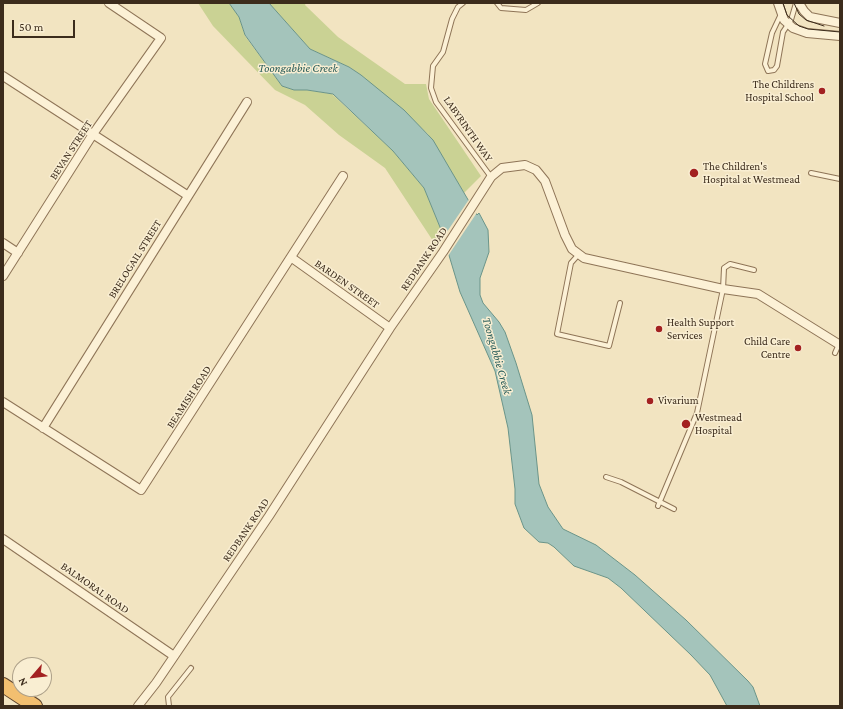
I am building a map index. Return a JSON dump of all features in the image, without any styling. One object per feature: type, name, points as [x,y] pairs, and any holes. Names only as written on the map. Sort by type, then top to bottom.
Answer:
[{"type":"highway","points":[[3,685],[34,706]]},
{"type":"street","name":"BEVAN STREET","points":[[3,276],[93,134],[161,38],[109,3]]},
{"type":"street","points":[[778,3],[781,14],[788,25],[799,31],[840,36]]},
{"type":"street","points":[[799,3],[804,12],[810,17],[840,23]]},
{"type":"street","points":[[3,76],[187,195]]},
{"type":"street","name":"BRELOGAIL STREET","points":[[43,428],[187,195],[247,102]]},
{"type":"street","name":"REDBANK ROAD","points":[[138,706],[156,683],[270,516],[390,328],[443,252],[491,177],[502,168],[515,165],[525,165],[536,170],[545,181],[565,235],[572,249],[579,254]]},
{"type":"street","name":"BEAMISH ROAD","points":[[3,402],[141,490],[292,258],[342,176]]},
{"type":"street","points":[[3,243],[18,253]]},
{"type":"street","points":[[579,254],[584,258],[723,288],[758,294],[839,344]]},
{"type":"street","name":"BARDEN STREET","points":[[292,258],[390,328]]},
{"type":"street","name":"BALMORAL ROAD","points":[[3,539],[174,656]]},
{"type":"lane","name":"LABYRINTH WAY","points":[[463,3],[458,8],[452,19],[443,52],[433,66],[431,88],[436,102],[491,177]]},
{"type":"lane","points":[[497,3],[501,8],[526,10],[538,3]]},
{"type":"lane","points":[[781,14],[772,33],[765,64],[768,71],[774,70],[777,66],[784,32],[796,3]]},
{"type":"lane","points":[[811,173],[840,179]]},
{"type":"lane","points":[[579,254],[571,263],[557,334],[609,346],[620,303]]},
{"type":"lane","points":[[659,504],[697,413],[723,288],[724,268],[727,265],[734,264],[754,270]]},
{"type":"lane","points":[[835,353],[839,344]]},
{"type":"lane","points":[[606,477],[622,482],[659,504],[674,509]]},
{"type":"lane","points":[[169,706],[168,697],[191,668]]},
{"type":"green space","points":[[198,3],[229,3],[239,17],[245,36],[282,86],[294,90],[307,90],[332,94],[393,151],[424,188],[442,232],[435,244],[385,168],[339,135],[305,105],[275,90],[213,26]]},
{"type":"green space","points":[[269,3],[306,3],[305,5],[338,37],[405,84],[426,84],[429,99],[481,176],[464,193],[428,134],[361,75],[349,67],[310,49]]},
{"type":"water","name":"Toongabbie Creek","points":[[229,3],[269,3],[310,49],[349,67],[361,75],[404,110],[433,140],[477,215],[479,213],[488,230],[489,252],[480,278],[480,295],[483,303],[499,322],[505,332],[516,363],[532,415],[539,484],[548,507],[563,529],[596,545],[635,575],[686,620],[748,681],[753,687],[760,706],[727,706],[710,675],[621,588],[608,578],[574,566],[554,547],[548,543],[539,542],[524,528],[515,504],[515,489],[508,428],[495,371],[460,292],[442,232],[424,188],[393,151],[333,94],[307,90],[294,90],[282,86],[245,35],[239,17]]},
{"type":"pier","points":[[470,198],[478,211],[448,256],[442,239]]},
{"type":"tram line","points":[[783,3],[787,15],[799,26],[808,29],[840,32]]},
{"type":"tram line","points":[[794,3],[799,14],[806,20],[824,26]]},
{"type":"place","name":"The Childrens Hospital School","points":[[822,91]]},
{"type":"place","name":"The Children's Hospital at Westmead","points":[[694,173]]},
{"type":"place","name":"Health Support Services","points":[[659,329]]},
{"type":"place","name":"Child Care Centre","points":[[798,348]]},
{"type":"place","name":"Vivarium","points":[[650,401]]},
{"type":"place","name":"Westmead Hospital","points":[[686,424]]}]
